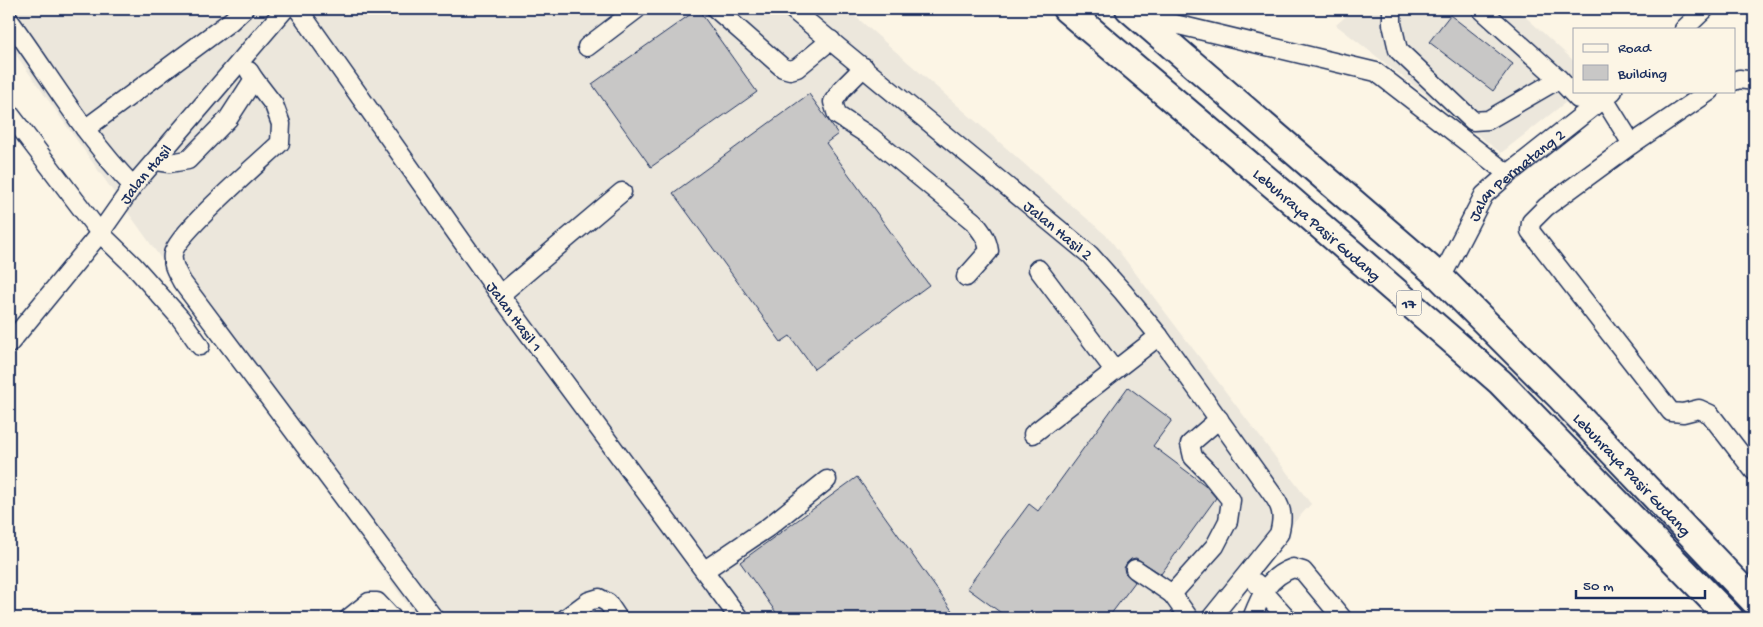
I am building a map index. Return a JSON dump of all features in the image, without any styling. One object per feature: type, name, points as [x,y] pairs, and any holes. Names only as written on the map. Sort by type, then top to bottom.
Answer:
[{"type":"highway","name":"Lebuhraya Pasir Gudang","points":[[1066,9],[1292,201],[1500,382],[1730,618]]},
{"type":"highway","name":"Lebuhraya Pasir Gudang","points":[[1132,12],[1441,278],[1560,397],[1754,601]]},
{"type":"street","points":[[86,129],[231,21],[244,9]]},
{"type":"street","name":"Jalan Hasil","points":[[9,344],[100,233],[133,186],[157,161],[285,9]]},
{"type":"street","name":"Jalan Hasil 1","points":[[298,9],[500,295],[739,618]]},
{"type":"street","points":[[587,47],[638,9]]},
{"type":"street","points":[[716,9],[783,68],[790,70],[797,68],[831,40]]},
{"type":"street","name":"Jalan Hasil 2","points":[[792,9],[1090,255],[1159,336],[1281,507],[1283,521],[1280,534],[1247,574]]},
{"type":"street","points":[[1392,9],[1392,24],[1398,50],[1473,121],[1488,120],[1560,79]]},
{"type":"street","points":[[1481,9],[1560,79],[1578,99],[1609,95],[1632,144]]},
{"type":"street","points":[[1685,28],[1705,9]]},
{"type":"street","points":[[1132,12],[1376,72],[1508,174]]},
{"type":"street","points":[[9,20],[113,166],[133,186]]},
{"type":"street","points":[[241,60],[274,105],[281,124],[280,143],[191,228],[177,245],[173,254],[174,267],[188,290],[433,616]]},
{"type":"street","points":[[864,67],[833,102],[836,115],[871,138],[974,222],[988,239],[989,251],[966,277]]},
{"type":"street","points":[[157,161],[170,163],[188,160],[228,119],[254,79]]},
{"type":"street","points":[[1736,80],[1754,81]]},
{"type":"street","points":[[1709,92],[1632,144],[1546,207],[1531,222],[1530,231],[1671,412],[1684,413],[1699,408],[1710,414],[1754,471]]},
{"type":"street","name":"Jalan Permatang 2","points":[[1441,278],[1484,195],[1609,95]]},
{"type":"street","points":[[9,113],[100,233],[133,265],[181,319],[200,346]]},
{"type":"street","points":[[500,295],[622,192]]},
{"type":"street","points":[[1038,269],[1114,370]]},
{"type":"street","points":[[1033,434],[1159,336]]},
{"type":"street","points":[[1172,594],[1215,546],[1228,521],[1231,500],[1194,457],[1190,444],[1219,419]]},
{"type":"street","points":[[705,570],[767,528],[827,480]]},
{"type":"street","points":[[1252,618],[1263,591],[1270,582],[1286,570],[1293,568],[1303,571],[1342,618]]},
{"type":"street","points":[[1135,569],[1172,594],[1190,618]]},
{"type":"street","points":[[1211,618],[1247,574],[1287,618]]},
{"type":"street","points":[[566,618],[590,601],[599,598],[608,604],[618,618]]},
{"type":"street","points":[[349,618],[369,602],[377,602],[392,618]]},
{"type":"shaded area","points":[[9,9],[847,9],[1108,237],[1311,504],[1247,574],[1211,618],[417,618],[9,45]]},
{"type":"shaded area","points":[[1354,9],[1517,9],[1573,60],[1573,92],[1579,92],[1501,153],[1336,25]]},
{"type":"building","points":[[698,9],[757,92],[651,167],[592,84]]},
{"type":"building","points":[[1450,15],[1513,64],[1493,91],[1429,42]]},
{"type":"building","points":[[809,94],[838,134],[826,143],[929,285],[814,369],[790,336],[781,342],[673,193]]},
{"type":"building","points":[[1128,387],[1172,420],[1153,446],[1205,485],[1216,498],[1161,574],[1136,558],[1131,559],[1127,563],[1124,568],[1125,573],[1135,582],[1108,618],[1008,618],[967,588],[1029,504],[1038,511]]},
{"type":"building","points":[[857,477],[953,612],[944,618],[780,618],[740,562]]}]
